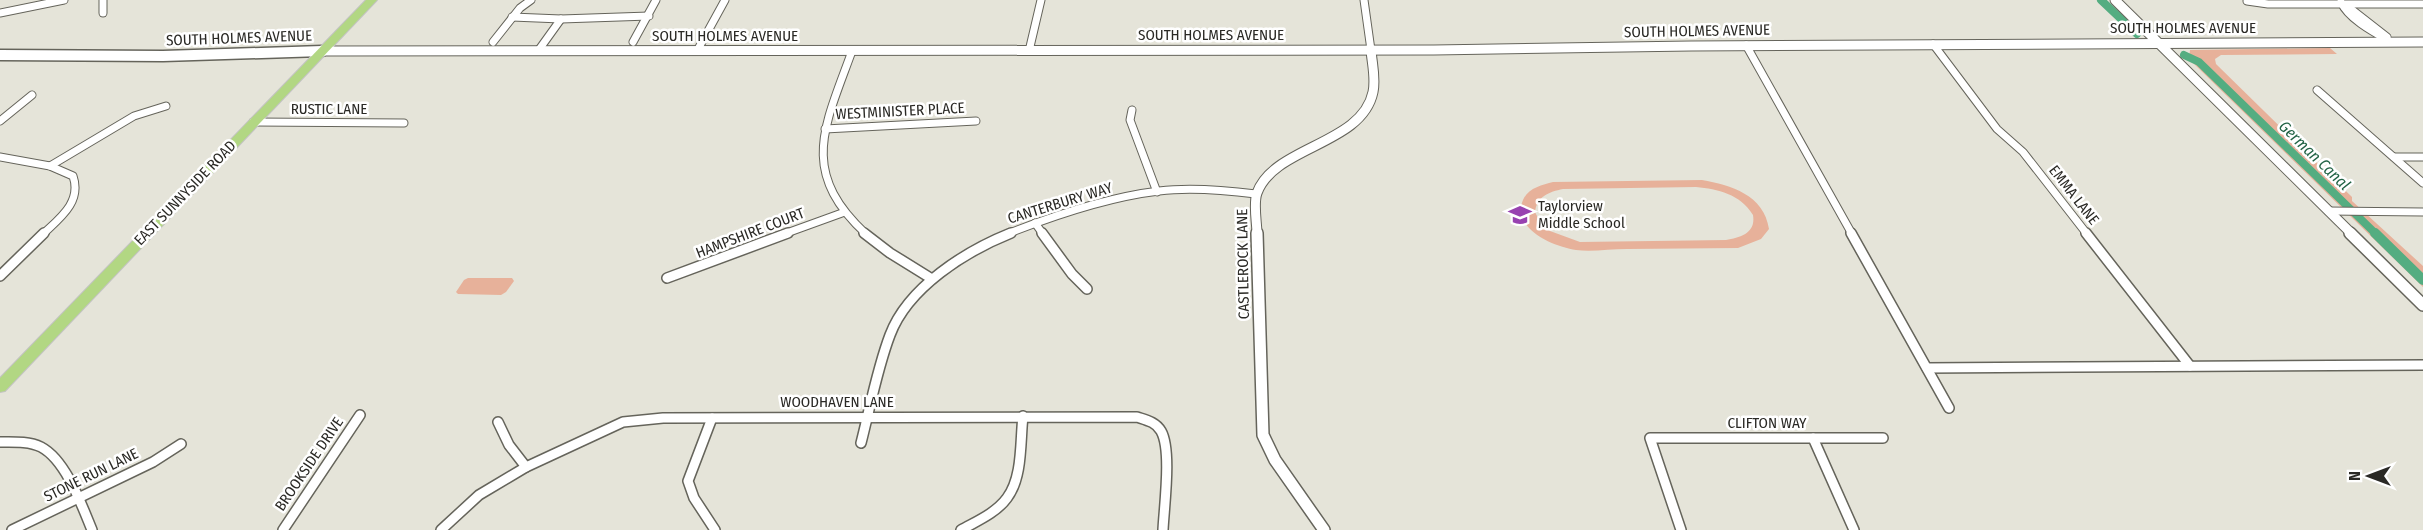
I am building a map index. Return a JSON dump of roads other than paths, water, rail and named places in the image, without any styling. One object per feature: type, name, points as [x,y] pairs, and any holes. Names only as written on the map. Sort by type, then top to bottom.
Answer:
[{"type":"main road","name":"EAST SUNNYSIDE ROAD","points":[[0,387],[372,0]]},
{"type":"main road","name":"SOUTH HOLMES AVENUE","points":[[0,55],[163,56],[322,51]]},
{"type":"street","points":[[0,13],[64,0]]},
{"type":"street","points":[[103,13],[104,0]]},
{"type":"street","points":[[493,42],[512,17],[531,0]]},
{"type":"street","points":[[633,42],[656,0]]},
{"type":"street","points":[[697,51],[725,0]]},
{"type":"street","points":[[1029,51],[1041,0]]},
{"type":"street","name":"CASTLEROCK LANE","points":[[1324,530],[1315,513],[1274,461],[1263,435],[1256,194],[1277,168],[1347,126],[1366,108],[1372,98],[1374,85],[1364,0]]},
{"type":"street","points":[[2115,0],[2423,305]]},
{"type":"street","points":[[2247,1],[2268,4],[2341,2],[2423,4]]},
{"type":"street","points":[[2341,2],[2344,9],[2376,34],[2389,40]]},
{"type":"street","points":[[512,17],[561,19],[649,16]]},
{"type":"street","points":[[538,51],[561,19]]},
{"type":"street","name":"SOUTH HOLMES AVENUE","points":[[322,51],[1371,50],[2389,40],[2423,42]]},
{"type":"street","name":"EMMA LANE","points":[[1933,44],[1997,129],[2023,152],[2190,366]]},
{"type":"street","points":[[1746,45],[1949,408]]},
{"type":"street","points":[[852,51],[825,129],[822,164],[829,186],[842,213],[866,236],[893,256],[932,279]]},
{"type":"street","points":[[2318,90],[2423,183]]},
{"type":"street","points":[[0,121],[32,94]]},
{"type":"street","points":[[50,166],[134,116],[166,106]]},
{"type":"street","points":[[1132,110],[1130,120],[1157,192]]},
{"type":"street","name":"WESTMINISTER PLACE","points":[[825,129],[976,121]]},
{"type":"street","name":"RUSTIC LANE","points":[[253,122],[404,123]]},
{"type":"street","points":[[0,157],[50,166],[73,177],[78,188],[74,200],[61,218],[0,276]]},
{"type":"street","points":[[2394,157],[2423,157]]},
{"type":"street","name":"CANTERBURY WAY","points":[[861,443],[890,334],[909,303],[932,279],[966,254],[994,239],[1035,223],[1157,192],[1223,190],[1256,194]]},
{"type":"street","points":[[2328,211],[2423,212]]},
{"type":"street","name":"HAMPSHIRE COURT","points":[[667,279],[842,213]]},
{"type":"street","points":[[1035,223],[1072,274],[1087,289]]},
{"type":"street","points":[[1927,369],[2423,365]]},
{"type":"street","name":"BROOKSIDE DRIVE","points":[[282,530],[360,415]]},
{"type":"street","points":[[961,530],[1000,505],[1009,496],[1013,485],[1023,416]]},
{"type":"street","name":"WOODHAVEN LANE","points":[[441,530],[479,495],[526,467],[623,422],[663,418],[1023,416],[1137,417],[1154,423],[1163,436],[1165,468],[1163,530]]},
{"type":"street","points":[[712,418],[688,480],[694,498],[716,530]]},
{"type":"street","points":[[498,422],[509,446],[526,467]]},
{"type":"street","name":"CLIFTON WAY","points":[[1681,530],[1650,438],[1883,438]]},
{"type":"street","points":[[1813,438],[1854,530]]},
{"type":"street","points":[[0,442],[23,442],[43,448],[55,459],[78,499],[92,530]]},
{"type":"street","name":"STONE RUN LANE","points":[[12,530],[153,462],[181,444]]},
{"type":"waterway","name":"German Canal","points":[[2101,0],[2137,34]]},
{"type":"waterway","name":"German Canal","points":[[2184,55],[2199,62],[2376,234]]},
{"type":"waterway","name":"German Canal","points":[[2375,233],[2423,280]]},
{"type":"place","name":"Taylorview Middle School","points":[[1520,215]]}]
